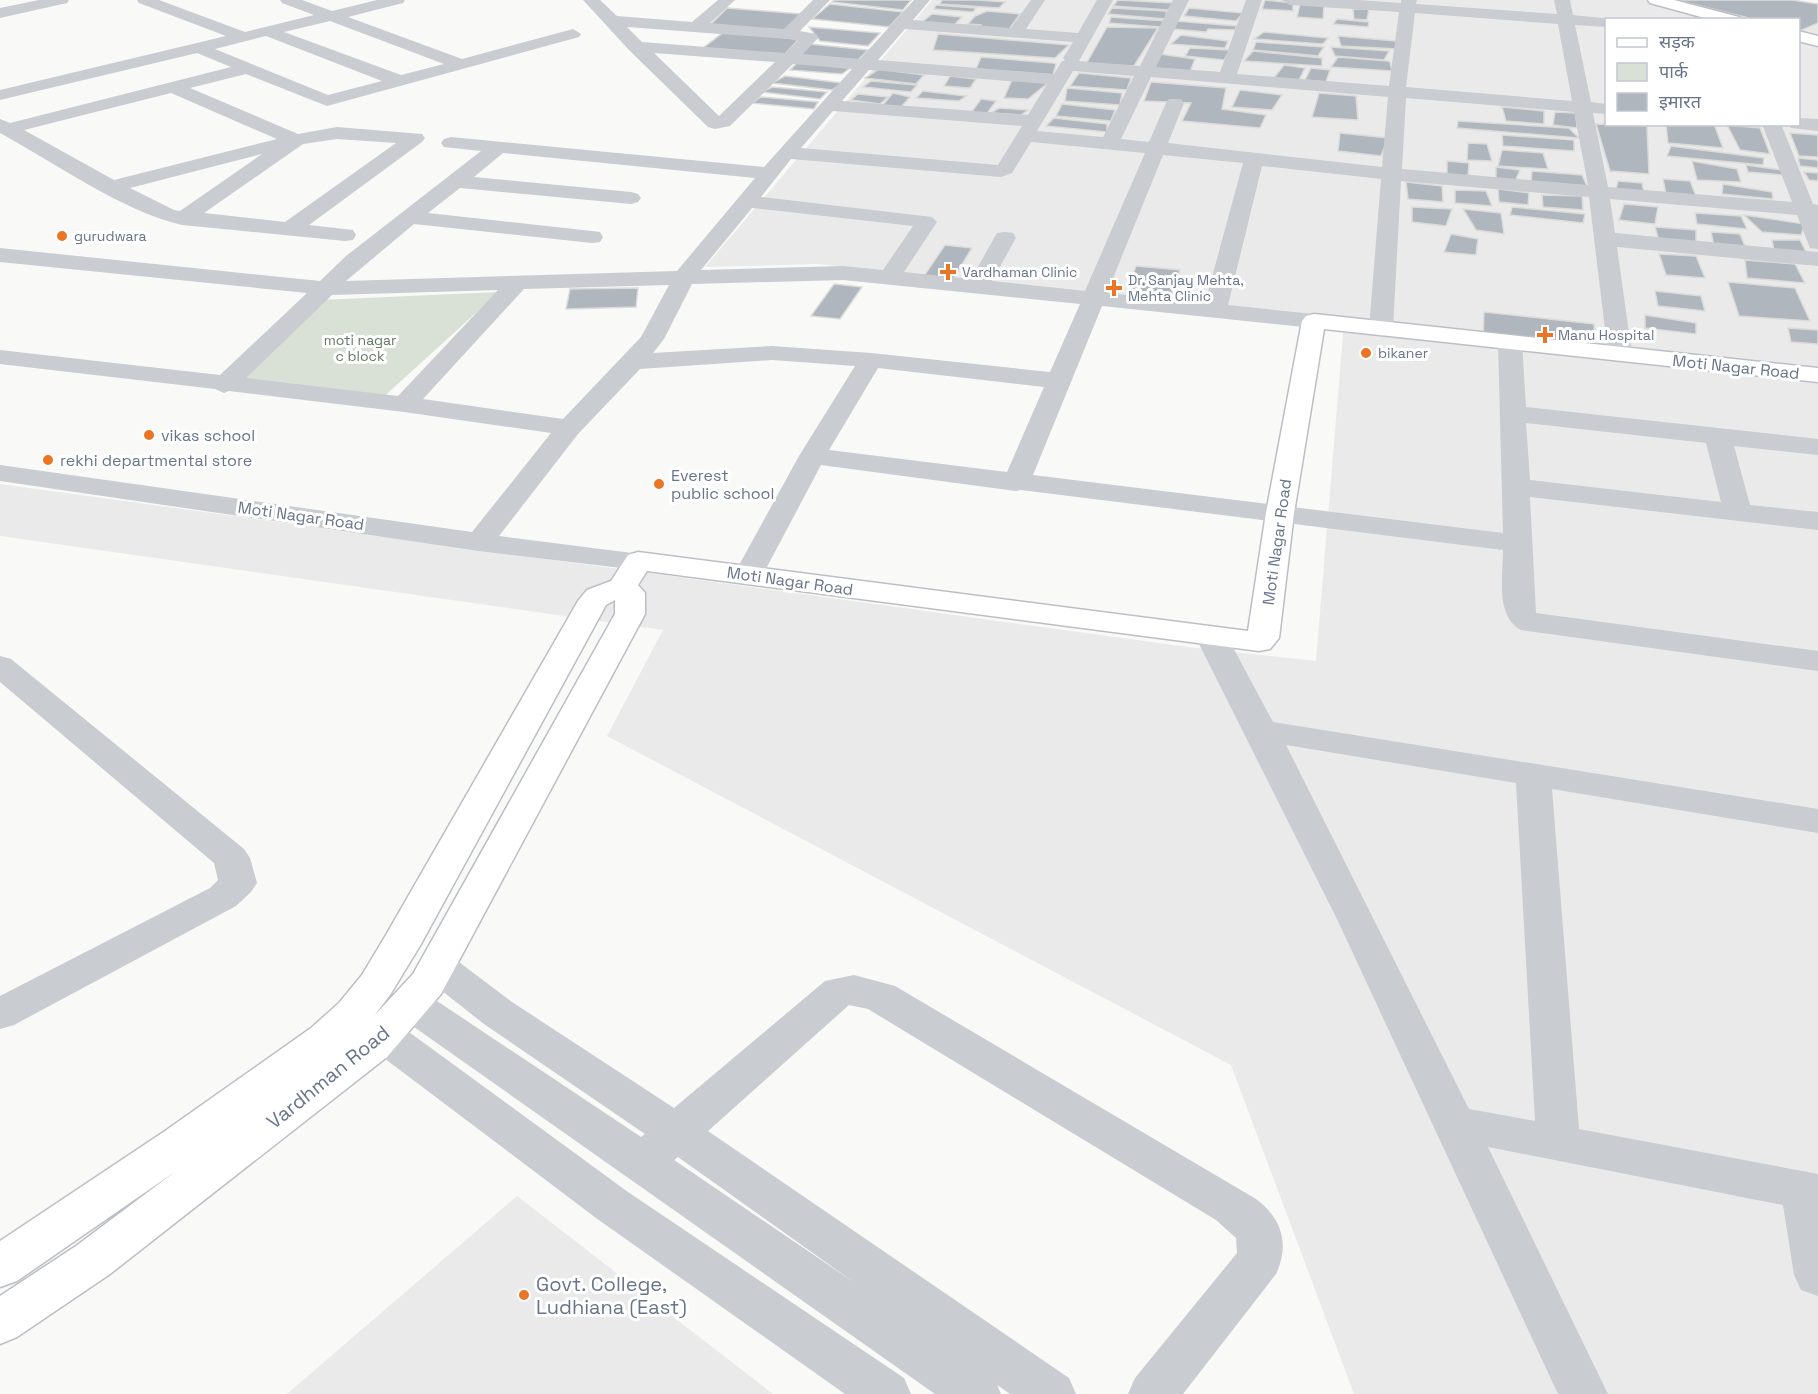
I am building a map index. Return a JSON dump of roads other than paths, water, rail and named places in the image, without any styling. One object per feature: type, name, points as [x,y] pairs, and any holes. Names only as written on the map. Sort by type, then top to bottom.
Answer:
[{"type":"street","points":[[3,10],[61,0]]},
{"type":"street","points":[[146,0],[244,37]]},
{"type":"street","points":[[288,0],[463,65]]},
{"type":"street","points":[[0,95],[397,0]]},
{"type":"street","points":[[591,0],[715,123],[723,122],[810,38],[788,34],[611,19]]},
{"type":"street","points":[[696,27],[727,0]]},
{"type":"street","points":[[788,34],[822,0]]},
{"type":"street","points":[[479,542],[569,428],[652,339],[684,277],[745,201],[922,0]]},
{"type":"street","points":[[786,153],[995,172],[1005,169],[1105,0]]},
{"type":"street","points":[[1109,144],[1143,71],[1181,0]]},
{"type":"street","points":[[1227,78],[1254,0]]},
{"type":"street","points":[[1290,0],[1409,4],[1605,22]]},
{"type":"street","points":[[1562,0],[1599,192],[1620,354]]},
{"type":"street","points":[[1656,0],[1724,18]]},
{"type":"street","points":[[1015,33],[1038,1]]},
{"type":"street","points":[[1381,329],[1397,92],[1409,4]]},
{"type":"street","points":[[611,19],[626,5]]},
{"type":"street","points":[[900,24],[1083,38]]},
{"type":"street","points":[[267,31],[402,82]]},
{"type":"street","points":[[199,48],[327,101],[573,34]]},
{"type":"street","points":[[1800,36],[1818,41]]},
{"type":"street","points":[[635,46],[865,64],[1064,72],[1143,71],[1605,109]]},
{"type":"street","points":[[4,127],[174,88],[249,68]]},
{"type":"street","points":[[174,88],[296,140]]},
{"type":"street","points":[[1016,483],[1175,103]]},
{"type":"street","points":[[830,105],[1030,129],[1109,144],[1393,174],[1812,210]]},
{"type":"street","points":[[1800,124],[1818,125]]},
{"type":"street","points":[[1772,126],[1812,210],[1818,243]]},
{"type":"street","points":[[4,127],[111,187],[169,216],[345,235]]},
{"type":"street","points":[[111,187],[296,140],[337,133],[415,138],[289,229]]},
{"type":"street","points":[[182,219],[296,140]]},
{"type":"street","points":[[451,143],[769,173]]},
{"type":"street","points":[[224,385],[354,261],[498,147]]},
{"type":"street","points":[[1215,311],[1254,159]]},
{"type":"street","points":[[551,280],[666,164]]},
{"type":"street","points":[[454,181],[631,198]]},
{"type":"street","points":[[745,201],[925,221],[921,232],[890,277]]},
{"type":"street","points":[[410,217],[592,237]]},
{"type":"street","points":[[978,286],[1005,238]]},
{"type":"street","points":[[1605,239],[1818,259]]},
{"type":"street","points":[[0,255],[325,288],[819,273],[890,277],[1314,321]]},
{"type":"street","points":[[404,405],[518,282]]},
{"type":"street","name":"Moti Nagar Road","points":[[0,473],[479,542],[630,574],[748,576],[1249,643],[1259,642],[1263,638],[1280,513],[1314,321],[1818,375]]},
{"type":"street","points":[[1510,343],[1519,608],[1522,618],[1532,623],[1818,661]]},
{"type":"street","points":[[633,362],[772,353],[871,360],[1059,381]]},
{"type":"street","points":[[0,357],[404,405],[569,428]]},
{"type":"street","points":[[748,576],[812,456],[871,360]]},
{"type":"street","points":[[1514,414],[1818,447]]},
{"type":"street","points":[[1718,436],[1737,511]]},
{"type":"street","points":[[812,456],[1016,483],[1517,543]]},
{"type":"street","points":[[1516,487],[1818,521]]},
{"type":"street","points":[[0,1267],[181,1144],[326,1038],[353,1014],[376,985],[401,944],[593,601],[630,574]]},
{"type":"street","name":"Vardhman Road","points":[[0,1322],[93,1260],[372,1046],[427,984],[630,614],[630,574]]},
{"type":"street","points":[[1212,638],[1262,731],[1454,1123],[1583,1394]]},
{"type":"street","points":[[0,666],[231,858],[238,883],[223,897],[0,1014]]},
{"type":"street","points":[[1262,731],[1818,821]]},
{"type":"street","points":[[1533,775],[1557,1143]]},
{"type":"street","points":[[437,966],[498,1013],[676,1132],[1051,1394]]},
{"type":"street","points":[[641,1163],[839,991],[854,990],[881,997],[1232,1206],[1248,1218],[1258,1230],[1262,1248],[1259,1260],[1153,1394]]},
{"type":"street","points":[[397,1019],[546,1095],[976,1394]]},
{"type":"street","points":[[397,1019],[612,1204],[886,1394]]},
{"type":"street","points":[[1454,1123],[1811,1192],[1818,1275]]},
{"type":"place","name":"gurudwara","points":[[62,236]]},
{"type":"place","name":"Vardhaman Clinic","points":[[948,272]]},
{"type":"place","name":"Dr. Sanjay Mehta, Mehta Clinic","points":[[1114,288]]},
{"type":"place","name":"Manu Hospital","points":[[1545,335]]},
{"type":"place","name":"bikaner","points":[[1366,353]]},
{"type":"place","name":"vikas school","points":[[149,435]]},
{"type":"place","name":"rekhi departmental store","points":[[48,460]]},
{"type":"place","name":"Everest public school","points":[[659,484]]},
{"type":"place","name":"Govt. College, Ludhiana (East)","points":[[524,1295]]},
{"type":"park label","name":"moti nagar c block","points":[[360,348]]}]
